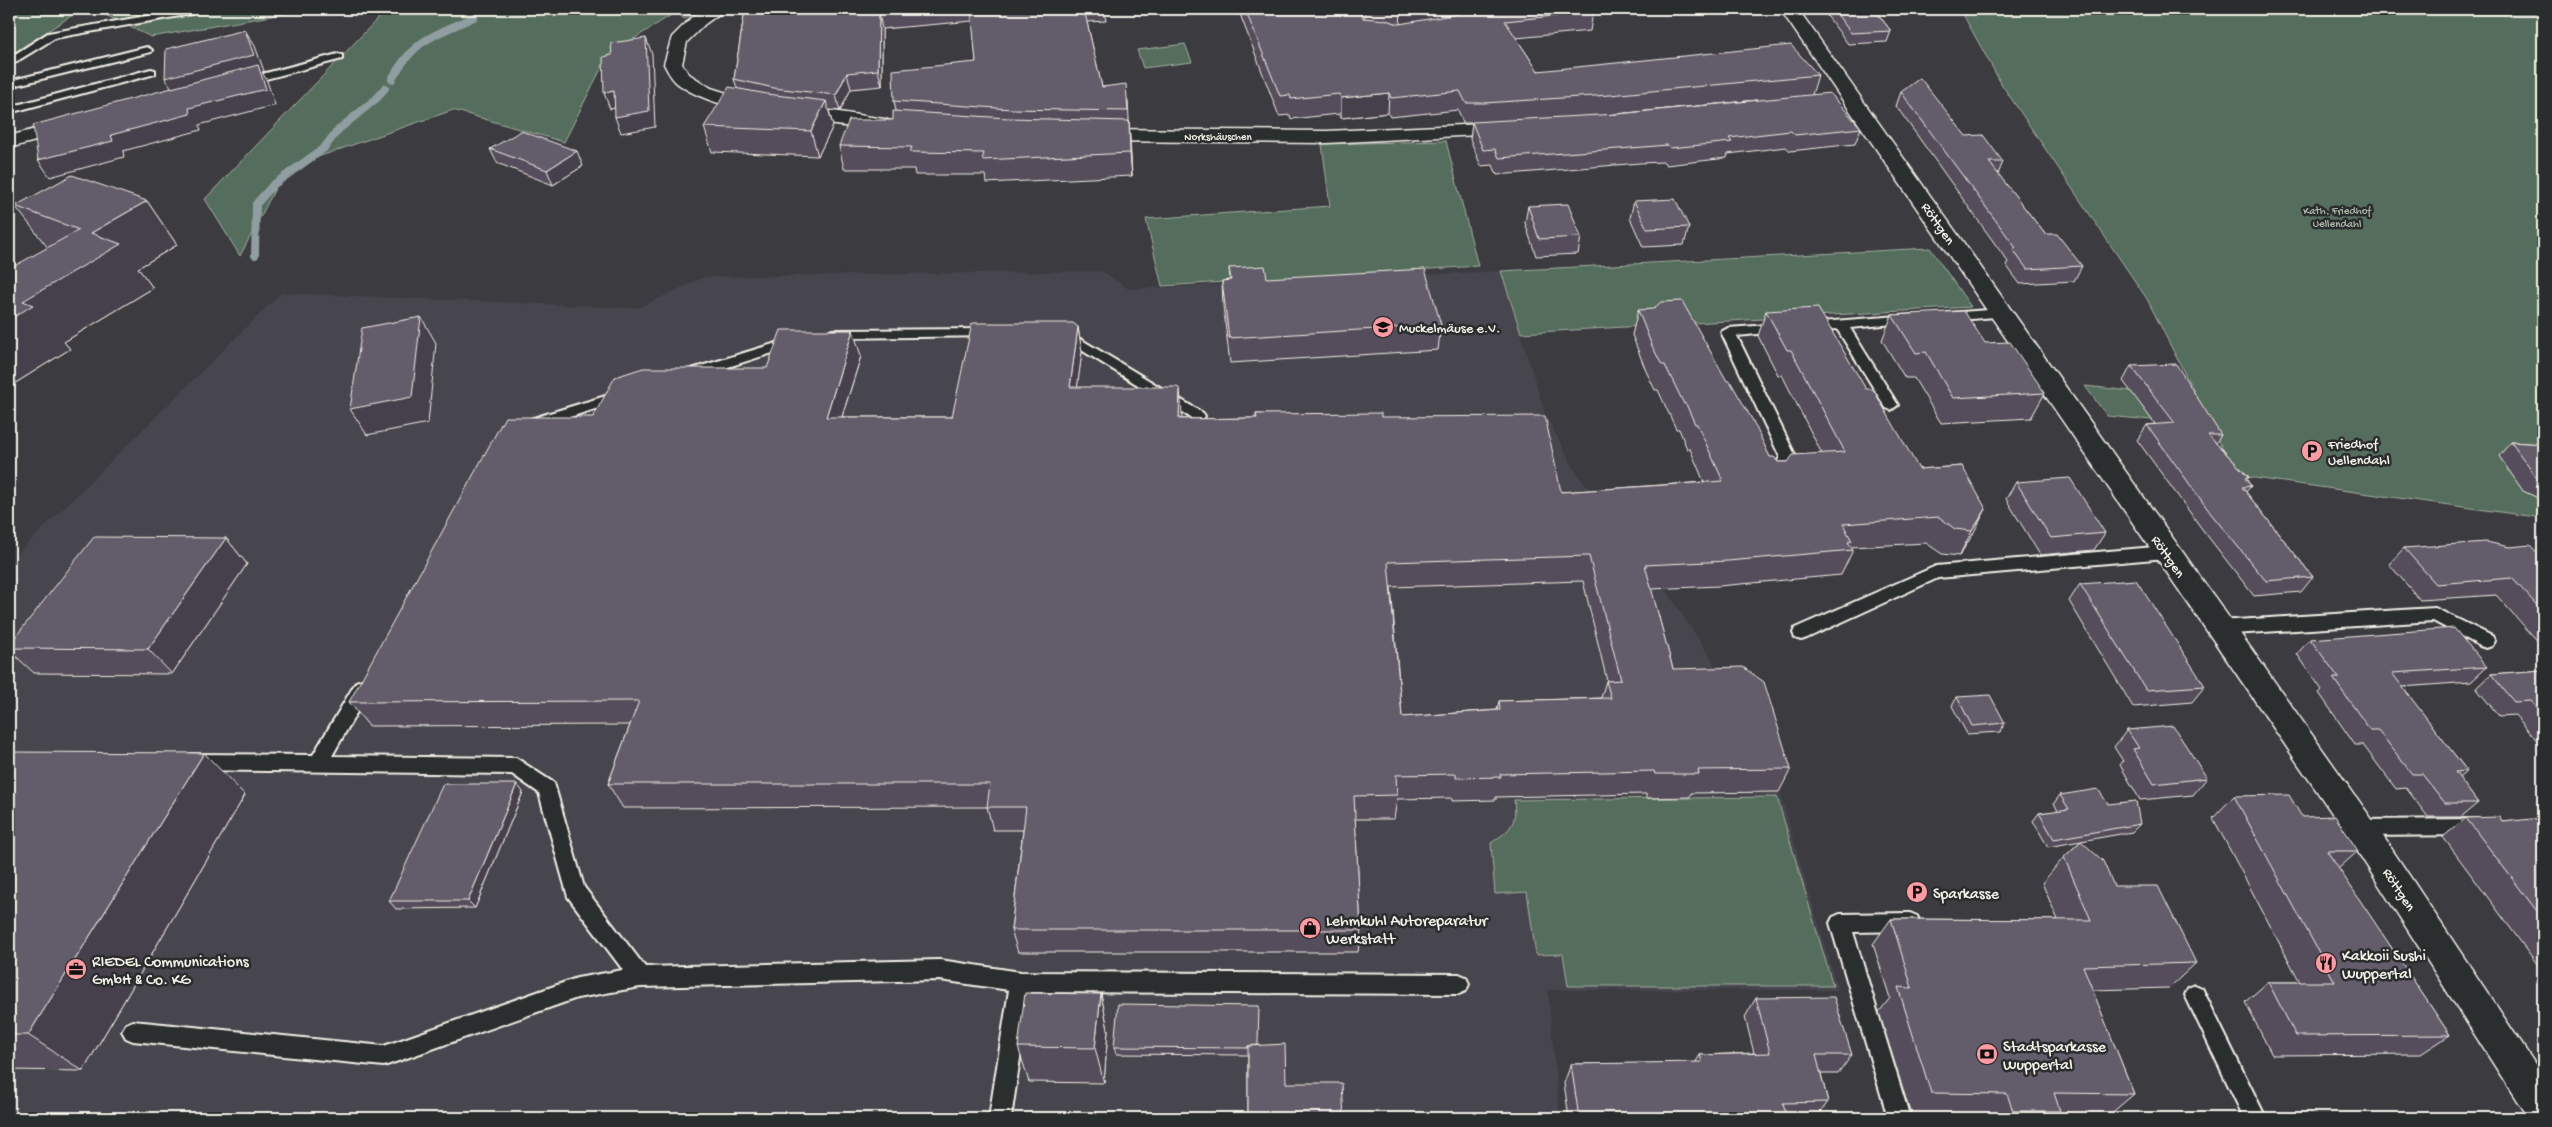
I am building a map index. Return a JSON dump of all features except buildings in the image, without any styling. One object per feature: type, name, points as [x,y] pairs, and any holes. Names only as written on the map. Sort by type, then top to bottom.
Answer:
[{"type":"street","points":[[718,9],[699,20],[678,41],[673,64],[682,78],[704,92],[733,101],[791,112],[899,126]]},
{"type":"street","name":"Röttgen","points":[[1789,9],[1842,100],[2002,313],[2166,552],[2360,828],[2543,1108]]},
{"type":"street","points":[[9,142],[85,122]]},
{"type":"street","name":"Norkshäuschen","points":[[1072,135],[1326,136],[1532,127]]},
{"type":"lane","points":[[9,63],[52,35],[187,12]]},
{"type":"lane","points":[[9,84],[147,50]]},
{"type":"lane","points":[[236,84],[338,58]]},
{"type":"lane","points":[[9,110],[151,72]]},
{"type":"lane","points":[[1774,481],[1788,457],[1728,332],[2002,313]]},
{"type":"lane","points":[[1841,324],[1891,405]]},
{"type":"lane","points":[[1044,332],[1063,332],[1198,416]]},
{"type":"lane","points":[[680,378],[815,335],[1005,333]]},
{"type":"lane","points":[[520,428],[633,393]]},
{"type":"lane","points":[[1801,633],[1936,572],[2166,552]]},
{"type":"lane","points":[[2219,628],[2435,614],[2486,641]]},
{"type":"lane","points":[[318,763],[372,670]]},
{"type":"lane","points":[[173,761],[516,766],[547,789],[575,891],[640,977]]},
{"type":"lane","points":[[2360,828],[2495,827]]},
{"type":"lane","points":[[1899,1118],[1840,923],[1932,922]]},
{"type":"lane","points":[[134,1032],[384,1056],[577,988],[640,977],[940,970],[1021,982],[1459,984]]},
{"type":"lane","points":[[1000,1118],[1021,982]]},
{"type":"lane","points":[[2195,995],[2255,1118]]},
{"type":"shaded area","points":[[1102,271],[1129,289],[1501,271],[1546,416],[1576,472],[1657,576],[1733,691],[1754,706],[1838,990],[1548,990],[1560,1118],[9,1118],[9,562],[281,293],[638,308],[704,277]]},
{"type":"green space","points":[[9,9],[82,9],[9,56]]},
{"type":"green space","points":[[93,9],[311,9],[151,37]]},
{"type":"green space","points":[[387,9],[701,9],[684,19],[676,12],[608,55],[564,142],[453,110],[312,159],[277,185],[240,256],[205,199]]},
{"type":"green space","name":"Kath. Friedhof Uellendahl","points":[[1960,9],[2543,9],[2543,518],[2240,476],[2208,425],[2107,416],[2085,386],[2197,398],[2147,299],[2002,85]]},
{"type":"green space","points":[[1185,44],[1192,62],[1143,68],[1137,50]]},
{"type":"green space","points":[[1446,141],[1478,266],[1162,286],[1146,219],[1330,206],[1322,144]]},
{"type":"green space","points":[[1930,248],[1971,307],[1521,333],[1501,271]]},
{"type":"green space","points":[[1777,797],[1833,986],[1568,986],[1563,954],[1536,955],[1527,892],[1495,894],[1491,843],[1511,826],[1515,808],[1514,800]]},
{"type":"waterway","points":[[392,79],[409,54],[427,39],[474,17]]},
{"type":"waterway","points":[[255,255],[256,204],[273,185],[324,148],[338,130],[377,98],[385,88]]},
{"type":"place","name":"Muckelmäuse e.V.","points":[[1383,327]]},
{"type":"place","name":"Friedhof Uellendahl","points":[[2312,451]]},
{"type":"place","name":"Sparkasse","points":[[1917,892]]},
{"type":"place","name":"Lehmkuhl Autoreparatur Werkstatt","points":[[1310,928]]},
{"type":"place","name":"Kakkoii Sushi Wuppertal","points":[[2326,963]]},
{"type":"place","name":"RIEDEL Communications GmbH & Co. KG","points":[[76,969]]},
{"type":"place","name":"Stadtsparkasse Wuppertal","points":[[1987,1054]]}]
